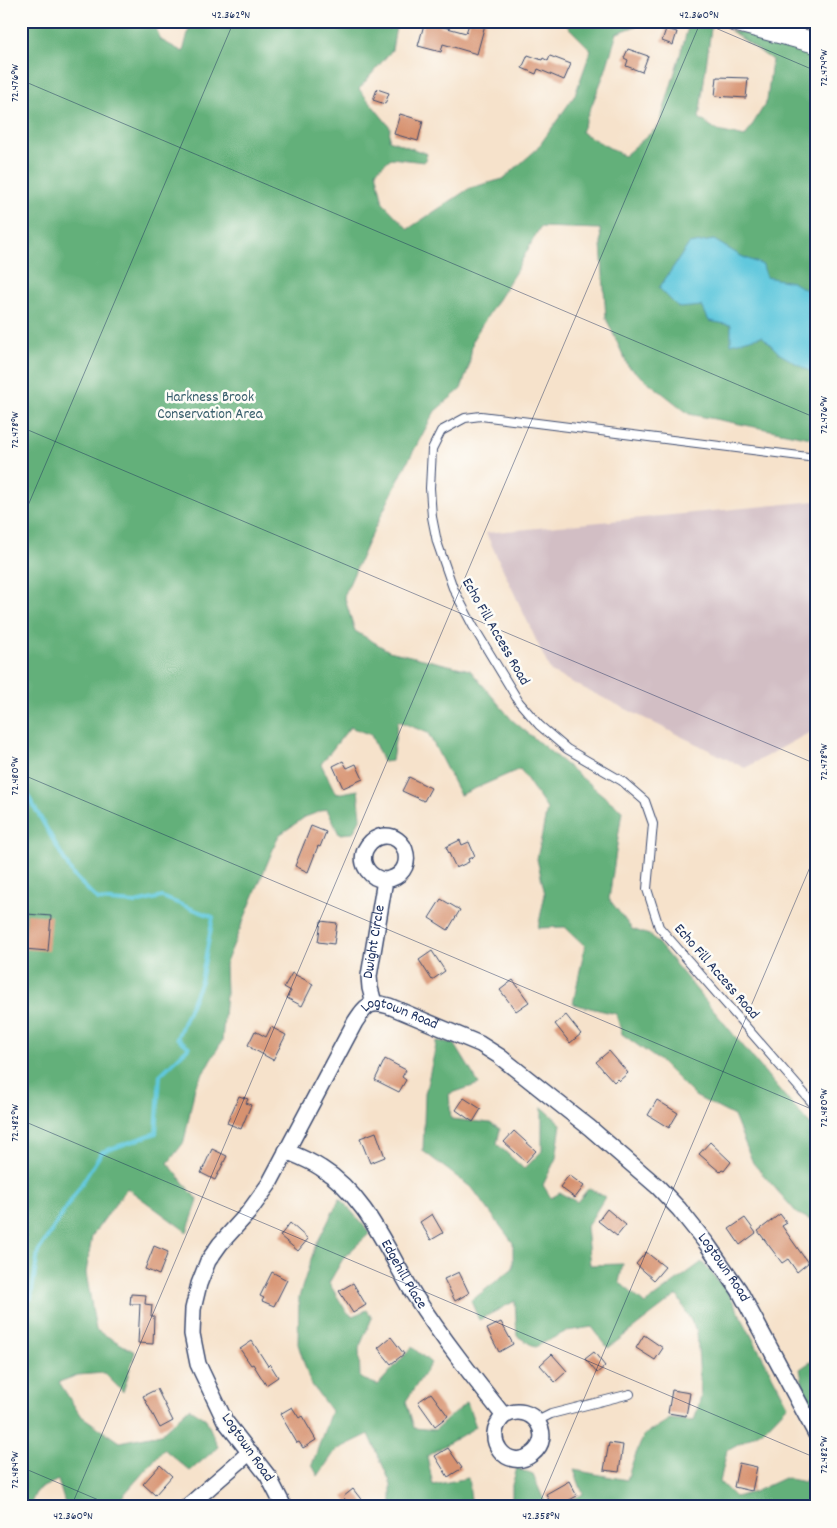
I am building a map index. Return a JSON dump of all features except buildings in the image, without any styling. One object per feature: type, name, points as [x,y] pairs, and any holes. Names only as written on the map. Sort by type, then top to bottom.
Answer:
[{"type":"main road","points":[[734,21],[816,42]]},
{"type":"street","name":"Dwight Circle","points":[[374,1003],[369,976],[386,880]]},
{"type":"street","name":"Logtown Road","points":[[284,1507],[268,1476],[225,1422],[198,1364],[192,1334],[193,1310],[199,1284],[208,1261],[268,1184],[355,1022],[367,1006],[374,1003],[389,1006],[480,1044],[531,1080],[658,1187],[679,1209],[707,1244],[739,1290],[816,1434]]},
{"type":"street","name":"Edgehill Place","points":[[286,1151],[320,1167],[334,1177],[367,1213],[427,1314],[465,1367],[504,1416]]},
{"type":"street","points":[[513,1412],[523,1412],[529,1414],[537,1421],[542,1433],[540,1443],[537,1449],[526,1458],[513,1459],[501,1452],[497,1447],[495,1440],[496,1427],[504,1416],[513,1412]]},
{"type":"street","points":[[187,1507],[250,1452]]},
{"type":"lane","name":"Echo Fill Access Road","points":[[816,458],[481,416],[465,418],[441,431],[432,449],[430,488],[432,517],[437,542],[453,588],[473,626],[519,702],[539,725],[567,749],[622,780],[645,801],[653,824],[648,889],[659,928],[816,1107]]},
{"type":"lane","points":[[537,1421],[551,1414],[630,1394]]},
{"type":"shaded area","points":[[816,501],[816,729],[745,768],[551,672],[486,533]]},
{"type":"green space","name":"Harkness Brook Conservation Area","points":[[21,21],[153,21],[161,40],[183,52],[190,25],[200,28],[202,21],[397,21],[392,50],[359,89],[390,127],[389,140],[427,154],[424,162],[391,158],[376,171],[383,203],[408,229],[470,188],[503,179],[537,149],[575,95],[591,50],[562,21],[638,21],[636,26],[617,33],[605,72],[581,132],[624,156],[659,126],[690,21],[712,21],[699,118],[718,131],[745,137],[767,101],[772,60],[730,30],[816,48],[816,439],[689,414],[628,366],[606,318],[600,229],[540,227],[516,271],[473,339],[469,366],[461,389],[435,411],[406,465],[344,596],[355,631],[389,651],[470,670],[512,720],[622,811],[609,899],[632,929],[652,936],[782,1093],[816,1131],[816,1223],[797,1213],[753,1163],[734,1116],[695,1096],[661,1062],[622,1034],[616,1014],[573,1004],[585,946],[565,927],[538,928],[545,894],[537,859],[547,809],[520,769],[460,795],[428,733],[398,721],[392,761],[383,762],[371,735],[350,727],[321,764],[336,794],[358,790],[361,817],[353,833],[339,834],[327,809],[305,817],[279,835],[225,965],[226,993],[222,1041],[195,1087],[184,1142],[168,1163],[198,1201],[187,1232],[127,1188],[92,1236],[86,1273],[96,1330],[135,1352],[123,1392],[104,1373],[78,1375],[59,1382],[80,1415],[119,1442],[161,1434],[189,1408],[206,1419],[218,1447],[190,1471],[164,1449],[113,1507],[66,1507],[58,1480],[37,1490],[29,1507],[21,1507]]},
{"type":"green space","points":[[437,1041],[454,1043],[479,1084],[449,1094],[451,1119],[490,1123],[500,1129],[497,1144],[524,1169],[542,1151],[542,1107],[561,1124],[556,1158],[543,1185],[551,1198],[560,1193],[577,1202],[589,1188],[605,1197],[586,1228],[590,1265],[623,1264],[619,1282],[645,1304],[702,1262],[728,1292],[788,1405],[765,1429],[727,1450],[720,1482],[735,1497],[754,1492],[784,1478],[805,1482],[815,1456],[816,1500],[806,1507],[559,1507],[583,1494],[574,1470],[627,1480],[644,1435],[670,1419],[694,1421],[701,1397],[697,1332],[677,1295],[608,1348],[592,1327],[567,1331],[535,1347],[517,1336],[515,1301],[479,1320],[471,1301],[513,1268],[513,1243],[473,1189],[423,1151],[425,1094]]},
{"type":"green space","points":[[340,1198],[370,1233],[344,1257],[329,1283],[346,1311],[352,1316],[367,1310],[372,1318],[359,1348],[360,1378],[378,1385],[412,1347],[431,1363],[406,1401],[414,1428],[435,1430],[467,1402],[476,1427],[427,1456],[433,1485],[468,1478],[472,1507],[391,1507],[391,1484],[369,1434],[336,1450],[318,1476],[312,1465],[331,1411],[310,1382],[298,1344],[299,1297],[315,1247]]},
{"type":"green space","points":[[816,1358],[816,1411],[804,1391],[800,1369]]},
{"type":"green space","points":[[517,1468],[533,1475],[547,1507],[512,1507],[512,1485]]},
{"type":"water","points":[[714,240],[741,256],[763,265],[766,277],[792,282],[808,291],[816,290],[816,375],[780,354],[762,336],[731,344],[731,325],[709,321],[702,306],[679,308],[659,288],[689,244]]},
{"type":"waterway","points":[[21,788],[27,794],[73,875],[98,900],[135,903],[162,897],[213,917],[201,981],[177,1038],[189,1047],[160,1075],[156,1133],[102,1152],[38,1252],[31,1298],[21,1307]]}]
